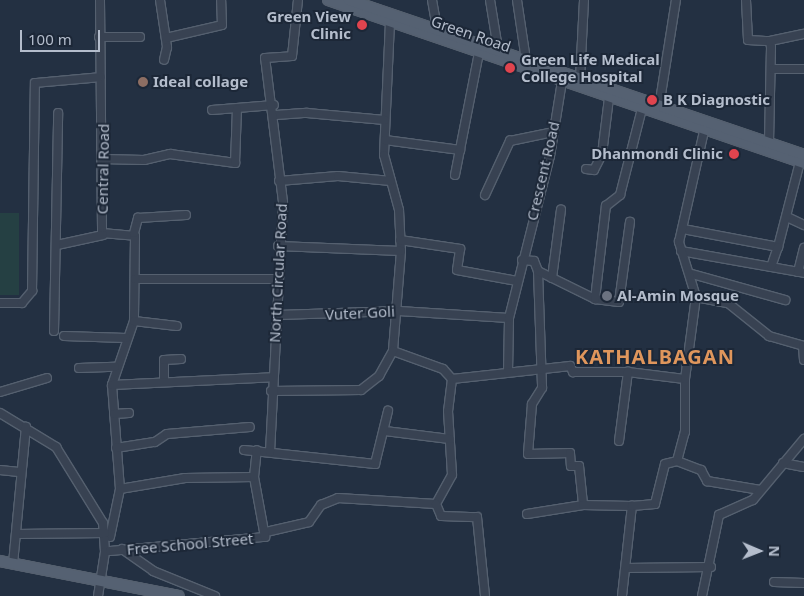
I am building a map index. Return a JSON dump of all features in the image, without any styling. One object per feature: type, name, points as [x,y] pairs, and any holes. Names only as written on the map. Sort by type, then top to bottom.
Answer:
[{"type":"main road","name":"Green Road","points":[[328,0],[390,22],[438,34],[479,53],[526,60],[658,108],[769,143],[803,160]]},
{"type":"main road","name":"Green Road","points":[[349,0],[500,55],[609,98],[704,131],[803,160]]},
{"type":"main road","points":[[0,561],[102,588],[179,596]]},
{"type":"main road","points":[[0,567],[147,596]]},
{"type":"street","points":[[95,0],[99,37],[140,37]]},
{"type":"street","name":"Central Road","points":[[100,0],[99,37],[104,235],[134,233]]},
{"type":"street","points":[[160,0],[166,38],[164,60]]},
{"type":"street","points":[[166,38],[222,25],[221,0]]},
{"type":"street","name":"North Circular Road","points":[[270,452],[271,391],[278,315],[278,246],[283,202],[279,181],[276,115],[265,58],[292,56],[298,0]]},
{"type":"street","points":[[432,0],[438,34]]},
{"type":"street","points":[[490,0],[500,55]]},
{"type":"street","points":[[517,0],[526,60]]},
{"type":"street","points":[[580,79],[584,0]]},
{"type":"street","points":[[658,108],[676,0]]},
{"type":"street","points":[[746,0],[748,40],[770,42],[804,34]]},
{"type":"street","points":[[271,391],[367,388],[393,351],[399,311],[401,251],[385,140],[390,22]]},
{"type":"street","points":[[769,143],[772,69],[770,42]]},
{"type":"street","points":[[455,175],[479,53]]},
{"type":"street","points":[[772,69],[804,69]]},
{"type":"street","points":[[0,303],[22,303],[32,291],[35,83],[101,77]]},
{"type":"street","name":"Crescent Road","points":[[508,372],[509,318],[554,132],[562,81]]},
{"type":"street","points":[[586,169],[594,170],[602,154],[609,98]]},
{"type":"street","points":[[212,110],[274,105]]},
{"type":"street","points":[[102,160],[144,160],[170,154],[235,163],[237,109]]},
{"type":"street","points":[[595,299],[606,206],[620,194],[642,109]]},
{"type":"street","points":[[54,331],[58,113]]},
{"type":"street","points":[[276,115],[307,113],[385,120]]},
{"type":"street","points":[[677,461],[685,432],[685,379],[696,297],[692,274],[681,251],[682,229],[704,131]]},
{"type":"street","points":[[484,195],[510,141],[554,132]]},
{"type":"street","points":[[385,140],[460,150]]},
{"type":"street","points":[[771,267],[803,160]]},
{"type":"street","points":[[279,181],[338,176],[391,181]]},
{"type":"street","points":[[552,278],[561,210]]},
{"type":"street","points":[[102,588],[107,535],[120,489],[112,385],[115,367],[134,321],[134,233],[138,218],[186,215]]},
{"type":"street","points":[[787,217],[804,225]]},
{"type":"street","points":[[538,271],[595,299],[619,302],[630,222]]},
{"type":"street","points":[[682,229],[778,247]]},
{"type":"street","points":[[57,245],[104,235]]},
{"type":"street","points":[[400,240],[460,249],[457,270],[517,281]]},
{"type":"street","points":[[278,246],[401,251]]},
{"type":"street","points":[[681,251],[801,273],[804,248]]},
{"type":"street","points":[[522,260],[534,261],[538,271],[538,366],[542,388],[532,404],[528,454],[570,453],[571,466],[579,466],[583,505]]},
{"type":"street","points":[[692,274],[785,300]]},
{"type":"street","points":[[134,279],[278,279]]},
{"type":"street","points":[[696,297],[728,303],[769,336],[804,346],[804,360]]},
{"type":"street","name":"Vuter Goli","points":[[278,315],[399,311],[442,316],[509,318]]},
{"type":"street","points":[[134,321],[177,326]]},
{"type":"street","points":[[64,336],[126,338]]},
{"type":"street","points":[[393,351],[443,369],[452,379],[450,440],[452,475],[436,504],[441,516],[477,517],[485,596]]},
{"type":"street","points":[[164,382],[164,360],[182,359]]},
{"type":"street","points":[[452,379],[478,380],[538,366],[628,372],[685,379]]},
{"type":"street","points":[[79,368],[115,367]]},
{"type":"street","points":[[619,441],[628,372]]},
{"type":"street","points":[[112,385],[272,377]]},
{"type":"street","points":[[0,392],[47,378]]},
{"type":"street","points":[[244,450],[375,464],[388,411]]},
{"type":"street","points":[[0,413],[56,446],[104,522],[110,551],[102,588]]},
{"type":"street","points":[[114,414],[129,413]]},
{"type":"street","points":[[14,564],[19,472],[26,427]]},
{"type":"street","points":[[116,448],[155,442],[167,434],[250,427]]},
{"type":"street","points":[[384,431],[450,440]]},
{"type":"street","points":[[702,596],[711,567],[719,515],[751,501],[804,438]]},
{"type":"street","name":"Free School Street","points":[[257,450],[254,477],[266,532]]},
{"type":"street","points":[[527,514],[583,505],[632,506],[655,504],[664,464],[677,461],[700,470],[707,481],[760,490]]},
{"type":"street","points":[[783,463],[804,467]]},
{"type":"street","points":[[0,470],[19,472]]},
{"type":"street","points":[[120,489],[172,480],[254,477]]},
{"type":"street","name":"Free School Street","points":[[110,551],[261,538],[266,532],[309,522],[321,505],[338,498],[436,504]]},
{"type":"street","points":[[622,596],[632,506]]},
{"type":"street","points":[[104,522],[113,510]]},
{"type":"street","points":[[16,534],[107,535]]},
{"type":"street","points":[[122,550],[153,571],[215,596]]},
{"type":"street","points":[[626,568],[711,567]]},
{"type":"street","points":[[774,582],[804,583]]},
{"type":"green space","points":[[0,213],[19,213],[19,295],[0,295]]},
{"type":"place","name":"Green View Clinic","points":[[362,25]]},
{"type":"place","name":"Green Life Medical College Hospital","points":[[510,68]]},
{"type":"place","name":"Ideal collage","points":[[143,82]]},
{"type":"place","name":"B K Diagnostic","points":[[652,100]]},
{"type":"place","name":"Dhanmondi Clinic","points":[[734,154]]},
{"type":"place","name":"Al-Amin Mosque","points":[[607,296]]},
{"type":"district","name":"KATHALBAGAN","points":[[655,356]]}]
